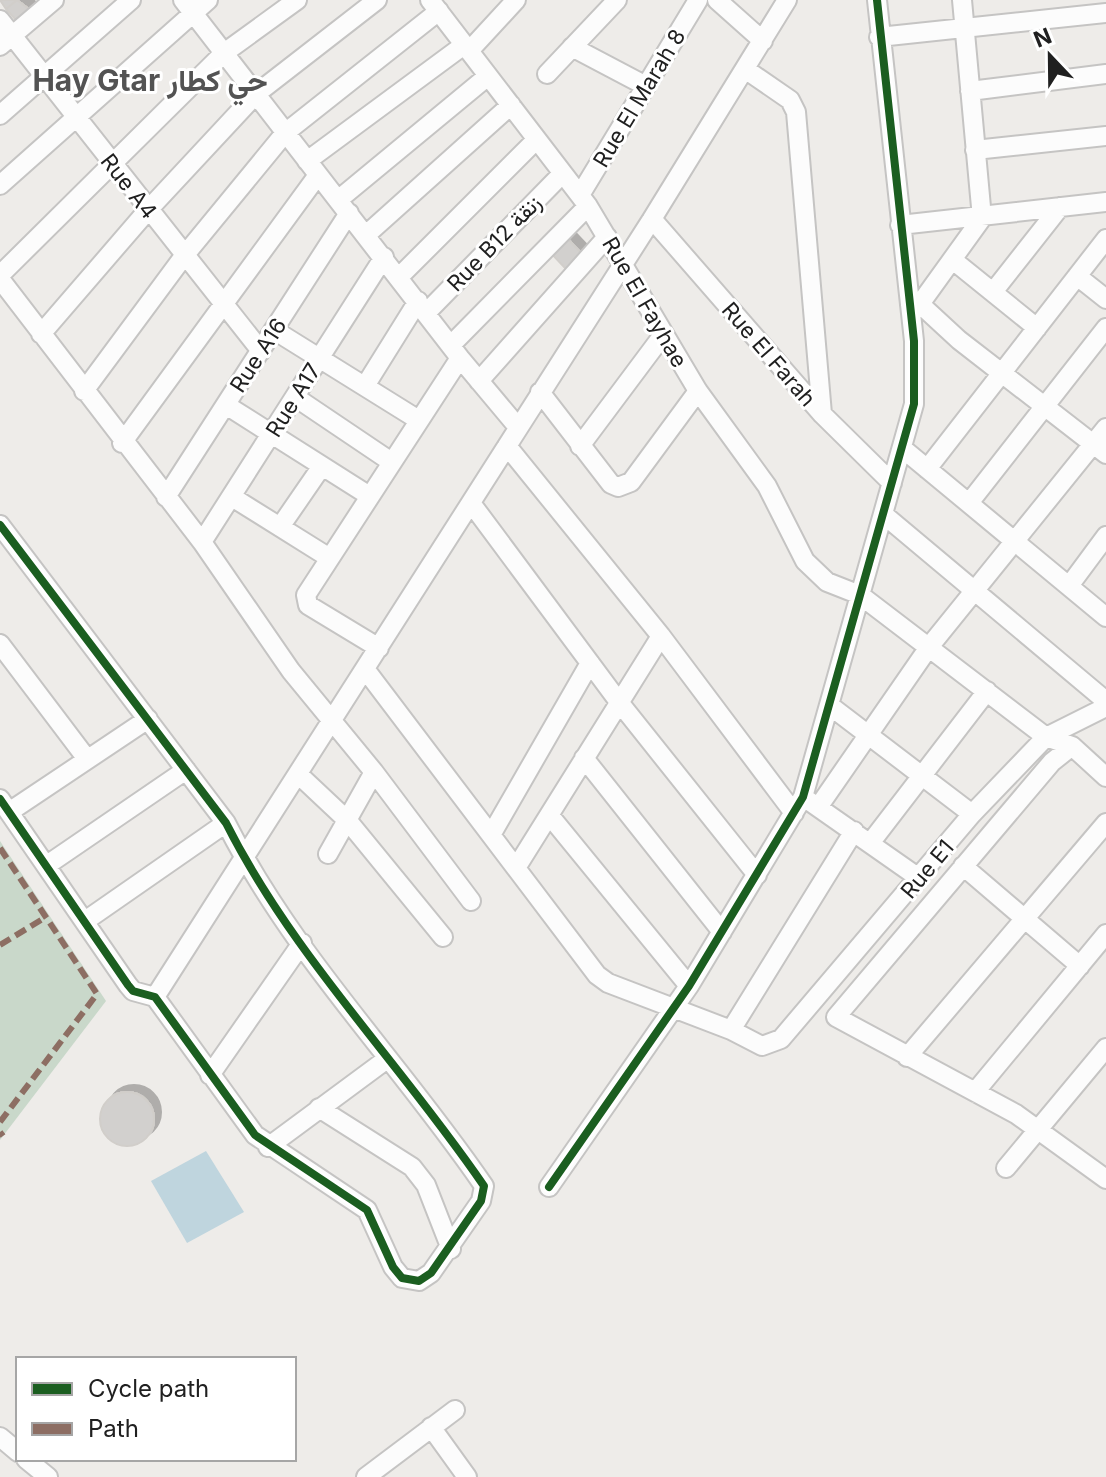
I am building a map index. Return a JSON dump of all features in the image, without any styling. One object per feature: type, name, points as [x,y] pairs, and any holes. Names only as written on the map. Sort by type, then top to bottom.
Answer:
[{"type":"street","points":[[6,40],[54,0]]},
{"type":"street","points":[[0,115],[131,0]]},
{"type":"street","points":[[0,185],[188,6],[208,0]]},
{"type":"street","points":[[297,0],[224,53],[0,277],[122,443],[202,542],[291,671],[332,717],[471,901]]},
{"type":"street","points":[[41,334],[148,210],[256,94],[377,0]]},
{"type":"street","points":[[122,443],[313,168],[466,48],[516,0]]},
{"type":"street","points":[[547,74],[617,0]]},
{"type":"street","name":"Rue El Marah 8","points":[[379,648],[308,605],[306,595],[456,352],[584,201],[646,86],[698,0]]},
{"type":"street","points":[[717,0],[763,41]]},
{"type":"street","points":[[155,997],[652,219],[787,0]]},
{"type":"street","points":[[805,805],[829,705],[914,404],[915,305],[900,225],[877,0]]},
{"type":"street","points":[[915,305],[954,261],[982,218],[962,0]]},
{"type":"street","points":[[188,6],[517,426]]},
{"type":"street","points":[[84,391],[184,256],[285,133],[434,6]]},
{"type":"street","name":"Rue El Fayhae","points":[[434,6],[584,201],[698,391],[752,461],[814,571],[827,582],[860,595],[1046,737],[1072,746]]},
{"type":"street","points":[[879,37],[1106,13]]},
{"type":"street","name":"Rue A4","points":[[0,20],[6,40],[44,74],[112,165],[261,351]]},
{"type":"street","points":[[572,47],[646,86]]},
{"type":"street","points":[[745,69],[790,100],[797,117],[822,414]]},
{"type":"street","points":[[970,91],[1106,74]]},
{"type":"street","name":"Rue A16","points":[[166,497],[274,330],[344,207],[488,76]]},
{"type":"street","points":[[366,235],[511,105]]},
{"type":"street","points":[[975,150],[1106,136]]},
{"type":"street","points":[[399,277],[536,140]]},
{"type":"street","name":"Rue B12 زنقة","points":[[365,386],[423,306],[562,174]]},
{"type":"street","points":[[900,225],[1106,202]]},
{"type":"street","points":[[993,292],[1060,207]]},
{"type":"street","name":"Rue El Farah","points":[[652,219],[822,414],[892,483]]},
{"type":"street","points":[[479,381],[607,237]]},
{"type":"street","points":[[927,469],[1106,239]]},
{"type":"street","name":"Rue A17","points":[[202,542],[384,257]]},
{"type":"street","points":[[954,261],[1037,328]]},
{"type":"street","points":[[1077,276],[1106,299]]},
{"type":"street","points":[[915,305],[1100,449]]},
{"type":"street","points":[[969,503],[1106,328]]},
{"type":"street","points":[[274,330],[417,419]]},
{"type":"street","points":[[580,446],[663,335]]},
{"type":"street","points":[[540,392],[611,484],[624,486],[631,482],[698,391]]},
{"type":"street","points":[[295,397],[390,461]]},
{"type":"street","points":[[226,405],[368,495]]},
{"type":"street","points":[[549,1187],[689,986],[757,875],[805,805],[870,735],[929,647],[1100,449],[1106,428]]},
{"type":"street","points":[[507,446],[661,636],[805,805],[854,831],[919,878]]},
{"type":"street","points":[[902,448],[1106,617]]},
{"type":"street","points":[[280,527],[322,466]]},
{"type":"street","points":[[232,497],[328,557]]},
{"type":"street","points":[[471,503],[619,702],[757,875]]},
{"type":"street","points":[[883,514],[1106,704]]},
{"type":"street","points":[[3,535],[148,719],[226,823],[243,857],[302,943],[484,1186],[481,1201],[451,1249],[426,1278],[402,1278],[393,1267],[367,1210],[268,1147],[210,1075],[155,997],[133,991],[5,806],[87,759],[148,719]]},
{"type":"street","points":[[1069,586],[1106,536]]},
{"type":"street","points":[[516,868],[661,636]]},
{"type":"street","points":[[0,644],[87,759]]},
{"type":"street","points":[[491,835],[590,663]]},
{"type":"street","points":[[365,669],[597,975],[608,983],[731,1030],[854,831]]},
{"type":"street","points":[[871,842],[987,691]]},
{"type":"street","name":"Rue E1","points":[[731,1030],[762,1046],[781,1039],[972,814],[1046,737],[1106,704]]},
{"type":"street","points":[[829,705],[972,814]]},
{"type":"street","points":[[1103,1171],[975,1092],[839,1021],[837,1012],[1052,762],[1072,746],[1106,777]]},
{"type":"street","points":[[584,758],[722,932]]},
{"type":"street","points":[[47,865],[186,770]]},
{"type":"street","points":[[328,854],[374,772]]},
{"type":"street","points":[[298,774],[348,821],[443,937]]},
{"type":"street","points":[[550,816],[689,986]]},
{"type":"street","points":[[85,921],[226,823]]},
{"type":"street","points":[[907,1057],[1106,823]]},
{"type":"street","points":[[963,866],[1080,966]]},
{"type":"street","points":[[975,1092],[1106,934]]},
{"type":"street","points":[[210,1075],[302,943]]},
{"type":"street","points":[[1006,1168],[1106,1048]]},
{"type":"street","points":[[268,1147],[387,1059]]},
{"type":"street","points":[[319,1108],[412,1167],[426,1185],[451,1249]]},
{"type":"street","points":[[366,1477],[455,1410]]},
{"type":"street","points":[[431,1427],[467,1477]]},
{"type":"street","points":[[0,1437],[16,1450]]},
{"type":"street","points":[[28,1461],[48,1477]]},
{"type":"green space","points":[[0,841],[106,1001],[0,1140]]},
{"type":"water","points":[[206,1151],[244,1212],[187,1243],[151,1181]]},
{"type":"building","points":[[0,0],[17,0],[6,9]]},
{"type":"building","points":[[17,0],[30,10],[17,21],[6,9]]},
{"type":"building","points":[[564,235],[583,255],[567,270],[548,250]]},
{"type":"building","points":[[127,1092],[146,1100],[154,1119],[146,1138],[127,1146],[108,1138],[100,1119],[108,1100]]},
{"type":"marked path","points":[[0,848],[97,994],[0,1122]]},
{"type":"marked path","points":[[0,945],[46,917]]},
{"type":"marked path","points":[[0,1132],[3,1136]]},
{"type":"cycle path","points":[[549,1187],[689,986],[803,797],[914,404],[914,341],[877,0]]},
{"type":"cycle path","points":[[0,525],[226,823],[283,919],[484,1186],[481,1201],[431,1273],[419,1281],[402,1278],[393,1267],[367,1210],[255,1135],[155,997],[133,991],[128,985],[0,799]]},
{"type":"district","name":"Hay Gtar حي كطار","points":[[150,80]]}]
